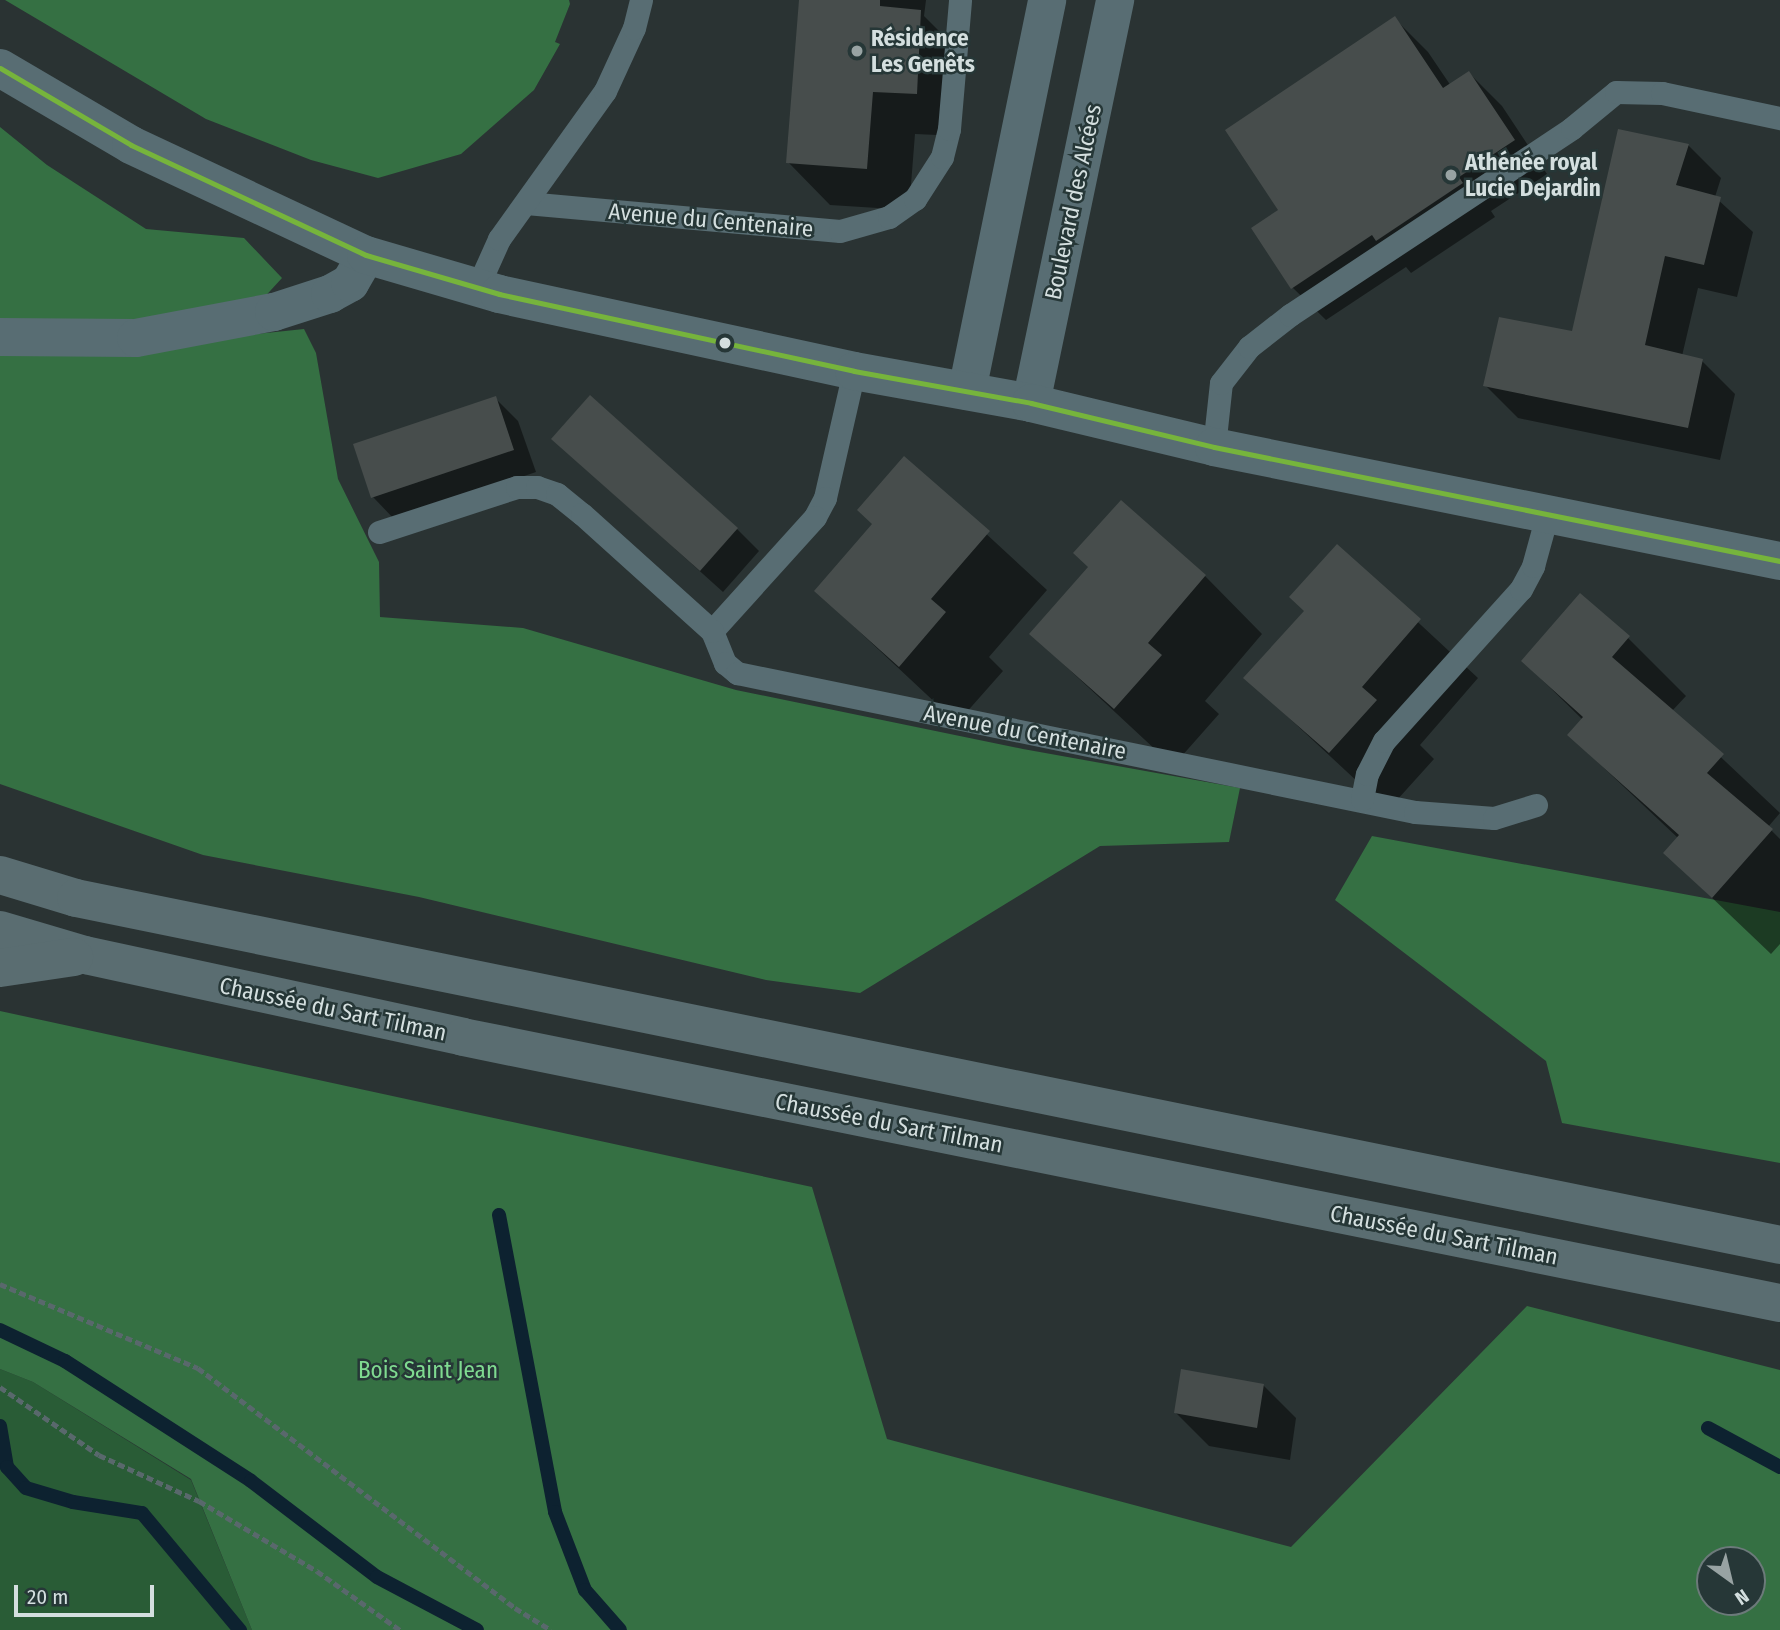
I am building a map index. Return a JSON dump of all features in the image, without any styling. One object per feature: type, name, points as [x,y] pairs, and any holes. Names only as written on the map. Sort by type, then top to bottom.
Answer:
[{"type":"highway","points":[[0,875],[76,898],[1780,1245]]},
{"type":"highway","name":"Chaussée du Sart Tilman","points":[[0,930],[85,955],[463,1037],[1780,1303]]},
{"type":"highway","points":[[0,968],[85,955]]},
{"type":"street","points":[[967,391],[1047,0]]},
{"type":"street","name":"Boulevard des Alcées","points":[[1031,403],[1115,0]]},
{"type":"street","points":[[0,68],[131,145],[366,255],[477,288],[854,371],[1031,403],[1214,447],[1780,561]]},
{"type":"street","points":[[0,337],[136,338],[274,312],[330,295],[350,283],[366,255]]},
{"type":"lane","points":[[477,288],[485,262],[605,91],[634,28],[640,0]]},
{"type":"lane","name":"Avenue du Centenaire","points":[[526,203],[840,231],[889,216],[915,199],[942,157],[949,129],[960,0]]},
{"type":"lane","points":[[1214,447],[1221,383],[1249,347],[1290,315],[1572,128],[1616,92],[1662,93],[1780,118]]},
{"type":"lane","points":[[712,631],[815,517],[825,498],[854,371]]},
{"type":"lane","name":"Avenue du Centenaire","points":[[379,532],[517,487],[537,487],[557,494],[582,514],[712,631],[725,663],[737,673],[761,680],[1455,817],[1494,818],[1536,805]]},
{"type":"lane","points":[[1362,799],[1367,774],[1384,741],[1521,589],[1533,566],[1547,514]]},
{"type":"path","points":[[0,1284],[198,1368],[515,1608],[551,1630]]},
{"type":"path","points":[[0,1387],[99,1455],[200,1501],[317,1571],[400,1630]]},
{"type":"green space","points":[[5,0],[569,0],[570,4],[555,42],[560,44],[534,90],[461,154],[378,178],[311,160],[206,119]]},
{"type":"green space","points":[[0,127],[47,165],[146,229],[244,238],[282,278],[228,337],[304,329],[316,353],[338,479],[379,562],[380,617],[523,628],[736,690],[1023,749],[1240,788],[1229,842],[1100,846],[860,993],[766,980],[419,897],[203,855],[0,784]]},
{"type":"green space","points":[[1372,836],[1780,912],[1780,1163],[1562,1123],[1546,1061],[1335,900]]},
{"type":"green space","name":"Bois Saint Jean","points":[[0,1011],[812,1187],[887,1439],[1291,1547],[1527,1306],[1780,1370],[1780,1630],[252,1630],[191,1479],[33,1382],[0,1369]]},
{"type":"green space","points":[[0,1369],[33,1382],[191,1480],[252,1630],[0,1630]]},
{"type":"building","name":"Résidence Les Genêts","points":[[799,0],[880,0],[880,6],[921,10],[917,94],[873,92],[867,169],[786,163]]},
{"type":"building","points":[[1395,16],[1443,88],[1469,71],[1515,140],[1459,177],[1463,183],[1376,241],[1372,235],[1291,289],[1251,228],[1278,210],[1225,130]]},
{"type":"building","points":[[1618,129],[1689,144],[1676,185],[1721,197],[1704,265],[1665,256],[1645,345],[1703,359],[1688,428],[1483,386],[1499,317],[1572,331]]},
{"type":"building","points":[[590,395],[738,528],[700,571],[551,439]]},
{"type":"building","points":[[496,396],[514,450],[371,498],[353,444]]},
{"type":"building","points":[[904,456],[990,531],[931,599],[946,612],[899,667],[814,591],[872,524],[857,510]]},
{"type":"building","points":[[1121,500],[1206,575],[1148,643],[1162,655],[1114,709],[1029,634],[1088,567],[1073,553]]},
{"type":"building","points":[[1337,544],[1421,619],[1362,687],[1377,700],[1329,753],[1243,678],[1304,611],[1289,597]]},
{"type":"building","points":[[1580,593],[1630,636],[1612,657],[1724,754],[1707,773],[1773,829],[1712,898],[1663,853],[1679,835],[1567,735],[1583,717],[1521,661]]},
{"type":"building","points":[[1181,1369],[1264,1384],[1257,1428],[1174,1413]]},
{"type":"waterway","points":[[499,1215],[555,1512],[585,1590],[620,1630]]},
{"type":"waterway","points":[[0,1330],[65,1361],[251,1481],[377,1577],[477,1630]]},
{"type":"waterway","points":[[0,1426],[7,1467],[26,1488],[73,1502],[142,1513],[240,1630]]},
{"type":"waterway","points":[[1708,1428],[1780,1467]]},
{"type":"transit line","points":[[0,68],[131,145],[366,255],[499,294],[854,371],[1031,403],[1214,447],[1780,561]]},
{"type":"place","name":"Résidence Les Genêts","points":[[857,51]]},
{"type":"place","name":"Athénée royal Lucie Dejardin","points":[[1451,175]]}]
